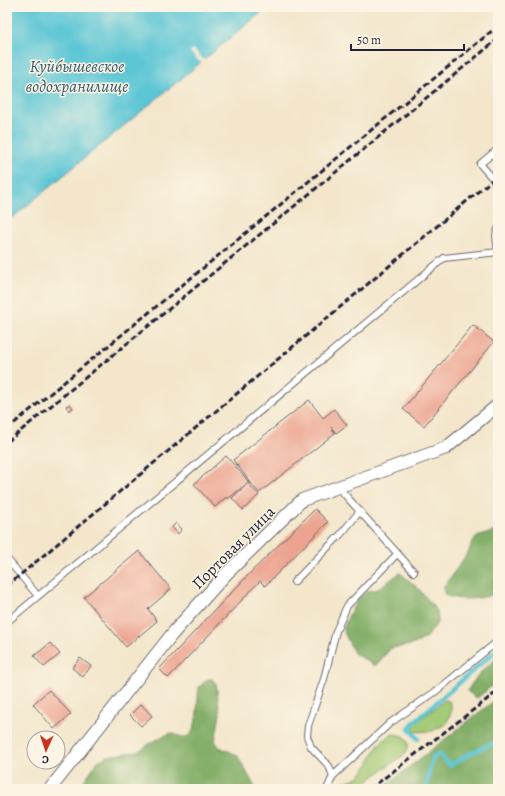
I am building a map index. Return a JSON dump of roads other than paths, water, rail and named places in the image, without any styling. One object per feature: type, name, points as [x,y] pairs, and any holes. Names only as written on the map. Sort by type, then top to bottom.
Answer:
[{"type":"street","name":"Портовая улица","points":[[50,789],[173,633],[225,575],[302,500],[446,448],[498,405]]},
{"type":"lane","points":[[498,149],[480,164],[495,181],[498,191]]},
{"type":"lane","points":[[7,622],[444,258],[498,253],[496,235],[498,230]]},
{"type":"lane","points":[[338,487],[414,572]]},
{"type":"lane","points":[[294,582],[341,534],[360,511]]},
{"type":"lane","points":[[333,776],[329,766],[311,747],[306,736],[308,726],[324,679],[336,631],[347,606],[397,554]]},
{"type":"lane","points":[[7,559],[38,596]]},
{"type":"lane","points":[[327,789],[333,776],[390,723],[435,692],[498,641]]},
{"type":"water","name":"Куйбышевское водохранилище","points":[[7,7],[268,7],[7,222]]},
{"type":"waterway","points":[[418,739],[409,728],[414,722],[498,649]]},
{"type":"waterway","points":[[426,789],[429,771],[434,756],[440,754],[446,762],[451,765],[473,752],[498,741]]},
{"type":"railway","points":[[7,429],[498,26]]},
{"type":"railway","points":[[7,442],[498,39]]},
{"type":"railway","points":[[7,586],[498,175]]},
{"type":"railway","points":[[370,789],[498,691]]}]
